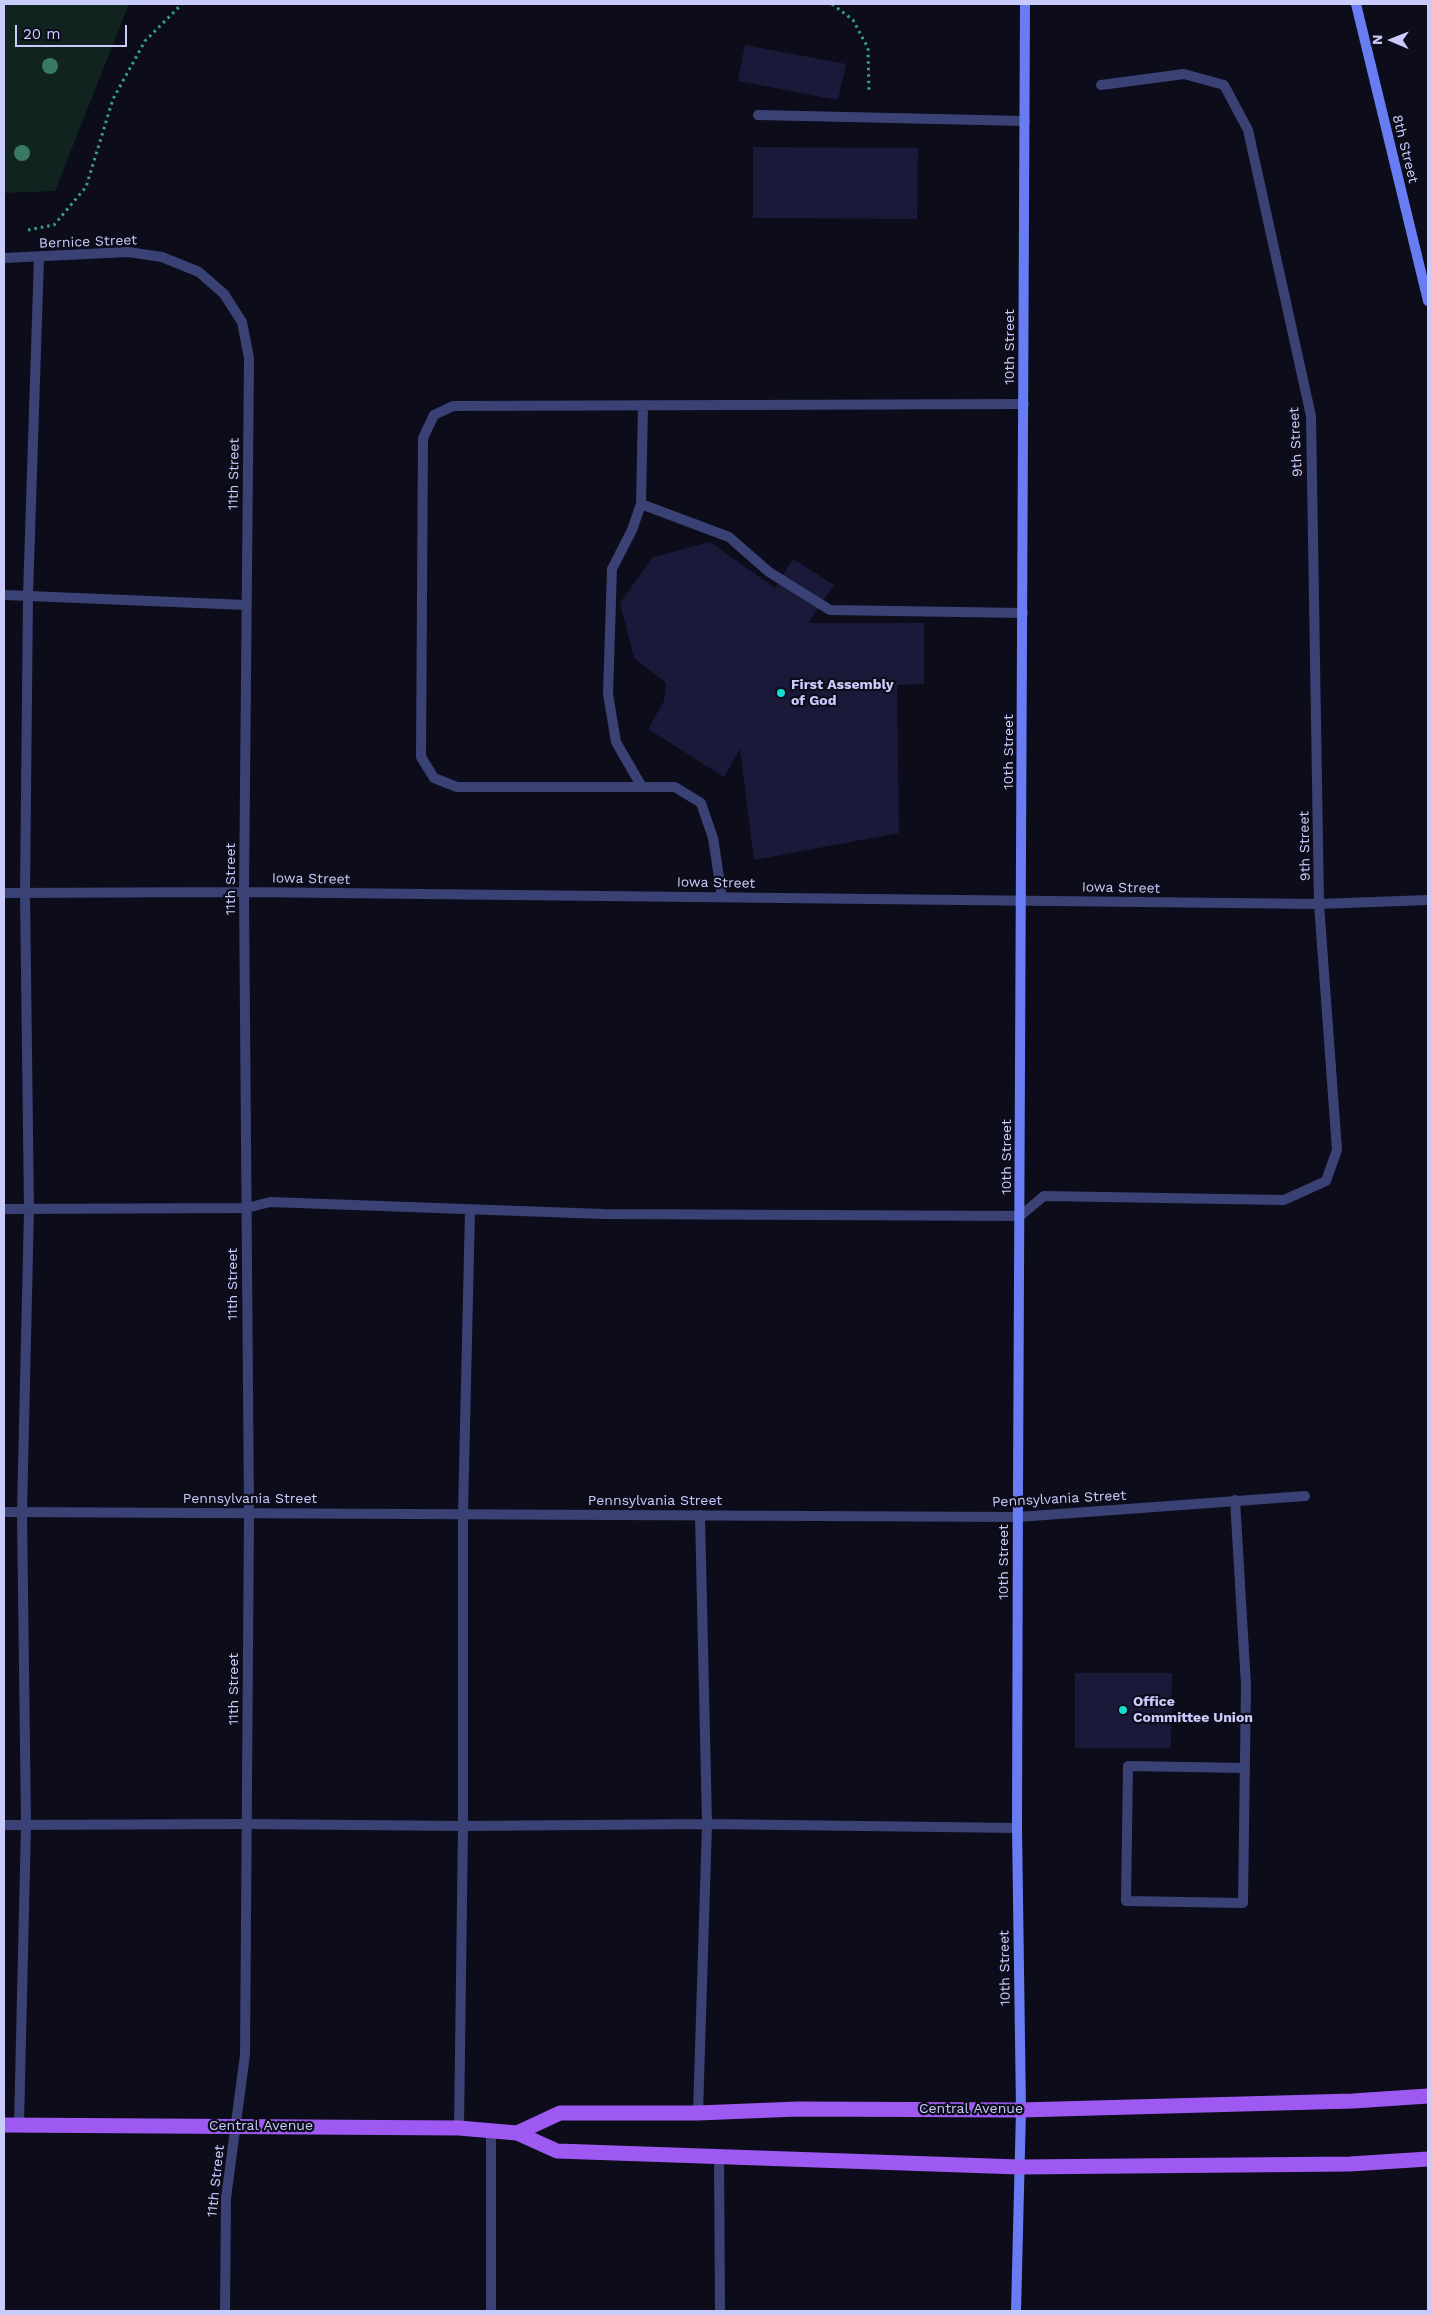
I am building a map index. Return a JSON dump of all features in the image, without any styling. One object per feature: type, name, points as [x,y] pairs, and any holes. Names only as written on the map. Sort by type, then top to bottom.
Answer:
[{"type":"main road","name":"10th Street","points":[[1016,2311],[1021,2110],[1018,1828],[1018,1517],[1025,4]]},
{"type":"main road","name":"8th Street","points":[[1356,4],[1428,301]]},
{"type":"main road","name":"Central Avenue","points":[[517,2133],[560,2113],[698,2113],[798,2109],[1021,2110],[1353,2101],[1428,2096]]},
{"type":"main road","name":"Central Avenue","points":[[11,2125],[459,2128],[517,2133],[556,2151],[719,2155],[1019,2167],[1350,2164],[1428,2158]]},
{"type":"street","name":"9th Street","points":[[1020,1216],[1044,1196],[1284,1200],[1326,1181],[1337,1150],[1320,904],[1311,416],[1248,130],[1224,86],[1184,74],[1101,85]]},
{"type":"street","points":[[758,115],[869,119],[1025,121]]},
{"type":"street","name":"Bernice Street","points":[[4,258],[38,258],[128,252],[162,257],[199,272]]},
{"type":"street","points":[[11,2125],[26,1825],[22,1512],[30,1210],[25,893],[28,595],[38,258]]},
{"type":"street","name":"11th Street","points":[[199,272],[224,294],[242,322],[249,358],[244,892],[249,1512],[246,2055],[226,2198],[225,2311]]},
{"type":"street","points":[[722,897],[713,838],[701,803],[675,787],[457,787],[434,778],[421,757],[423,438],[434,415],[453,406],[1024,404]]},
{"type":"street","points":[[642,787],[616,742],[608,694],[612,569],[632,530],[641,504],[643,405]]},
{"type":"street","points":[[641,504],[728,537],[769,572],[830,610],[1023,613]]},
{"type":"street","points":[[4,594],[246,605]]},
{"type":"street","name":"Iowa Street","points":[[4,893],[244,892],[1320,904],[1428,900]]},
{"type":"street","points":[[4,1209],[246,1208],[270,1202],[603,1214],[1020,1216]]},
{"type":"street","points":[[459,2128],[463,1826],[463,1514],[470,1210]]},
{"type":"street","name":"Pennsylvania Street","points":[[4,1512],[1018,1517],[1305,1496]]},
{"type":"street","points":[[1235,1500],[1246,1685],[1243,1903],[1126,1901],[1128,1766],[1244,1768]]},
{"type":"street","points":[[698,2113],[707,1824],[700,1515]]},
{"type":"street","points":[[4,1825],[247,1824],[463,1826],[707,1824],[1018,1828]]},
{"type":"street","points":[[491,2132],[491,2311]]},
{"type":"street","points":[[719,2155],[720,2311]]},
{"type":"path","points":[[26,230],[54,225],[86,187],[113,99],[145,41],[182,4]]},
{"type":"path","points":[[832,4],[853,20],[868,48],[869,119]]},
{"type":"green space","points":[[4,4],[129,4],[55,191],[4,193]]},
{"type":"building","points":[[745,45],[846,64],[838,100],[738,81]]},
{"type":"building","points":[[753,147],[918,148],[917,219],[753,218]]},
{"type":"building","name":"First Assembly of God","points":[[710,542],[775,588],[793,559],[834,585],[808,623],[924,623],[924,684],[897,685],[899,833],[754,860],[740,749],[724,777],[648,729],[664,701],[666,683],[634,658],[620,603],[653,557]]},
{"type":"building","name":"Office Committee Union","points":[[1075,1673],[1172,1673],[1171,1748],[1075,1748]]},
{"type":"place","name":"First Assembly of God","points":[[781,693]]},
{"type":"place","name":"Office Committee Union","points":[[1123,1710]]}]
